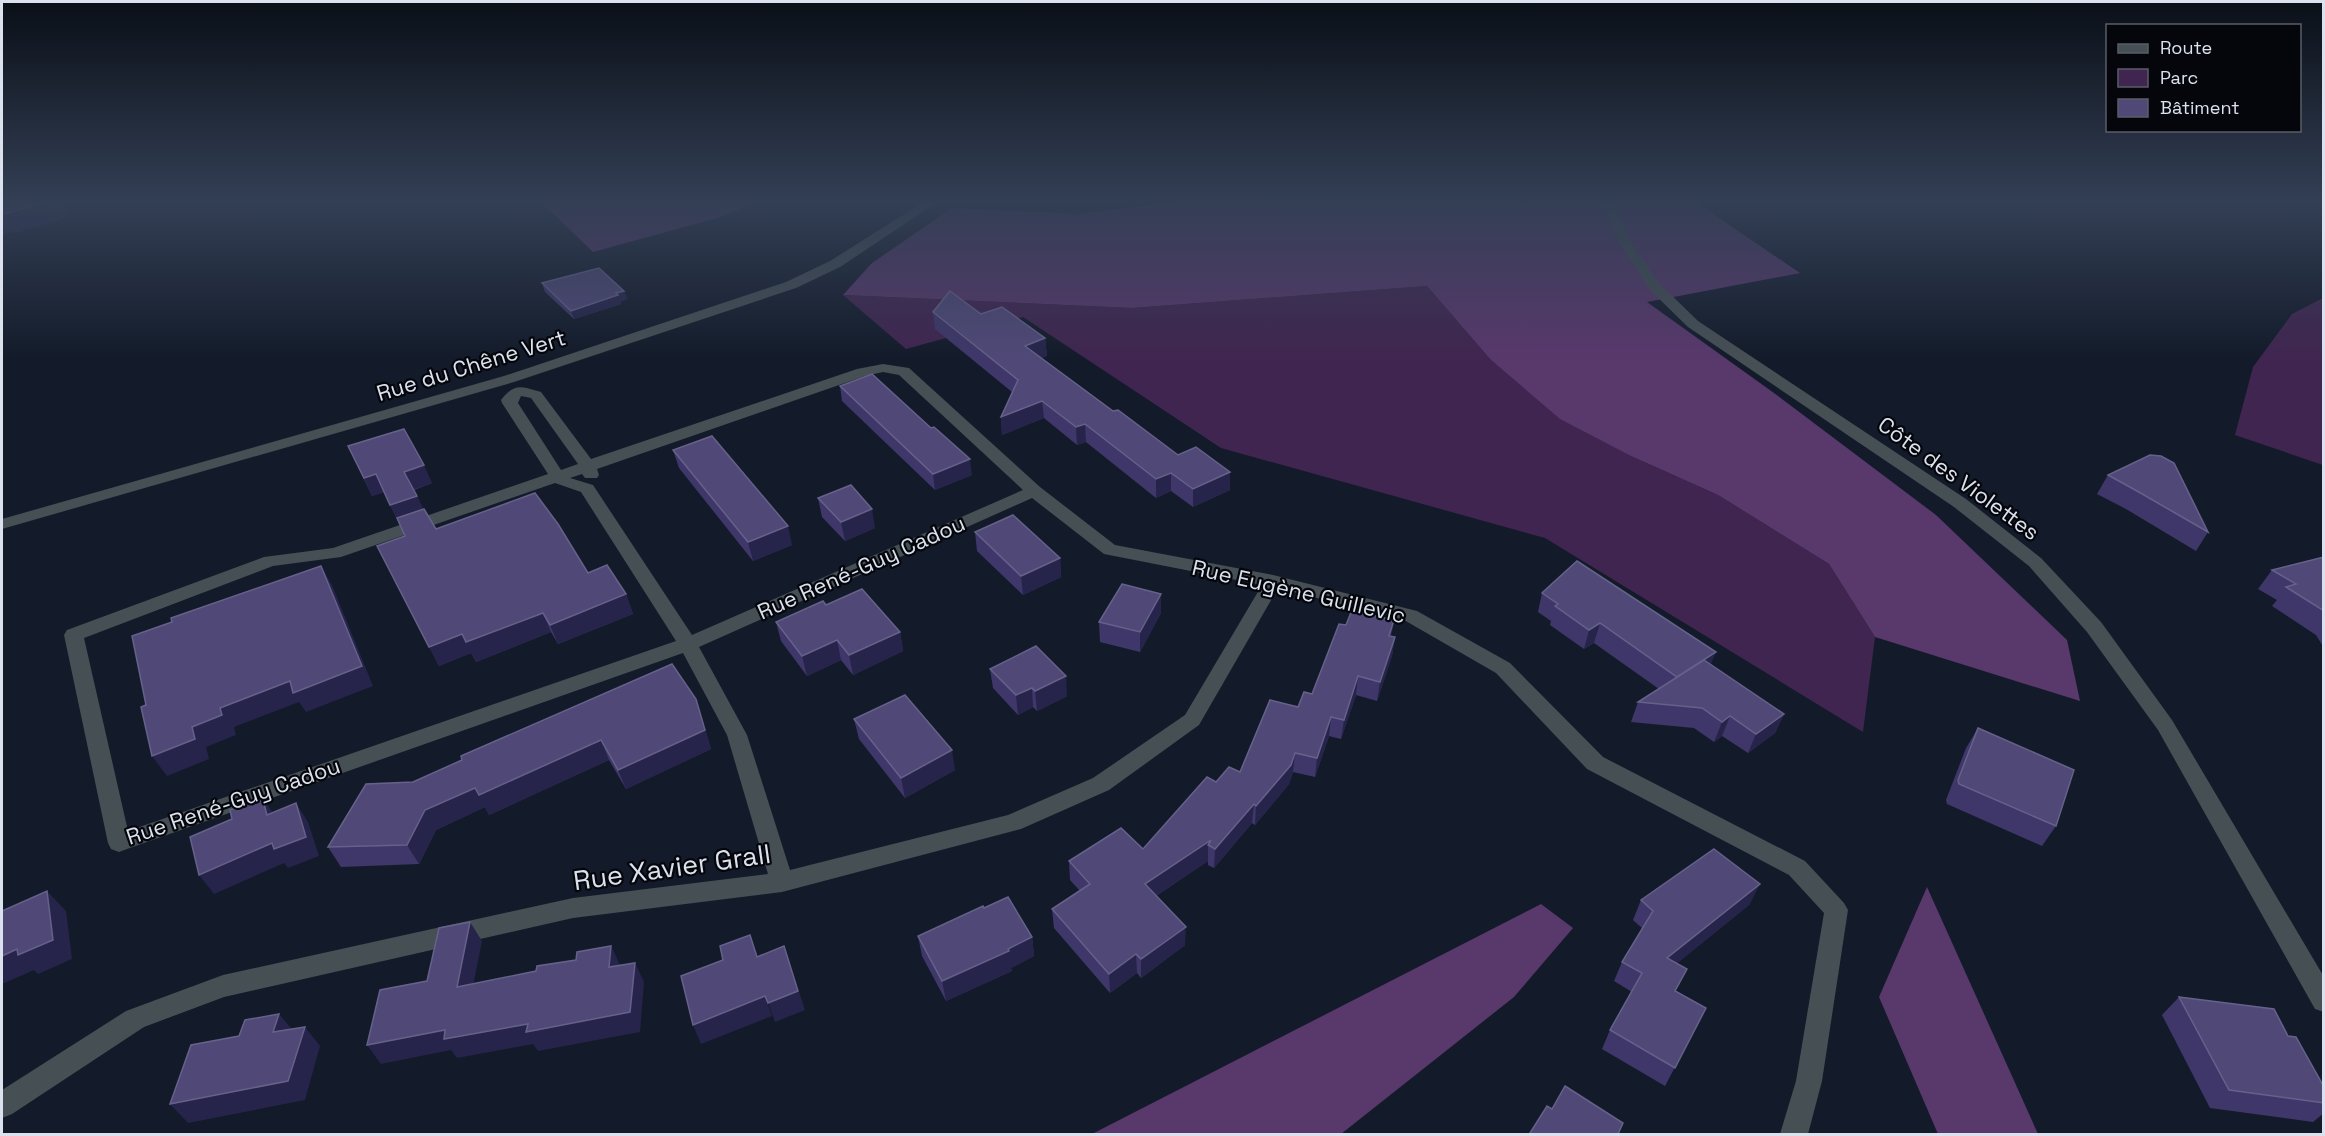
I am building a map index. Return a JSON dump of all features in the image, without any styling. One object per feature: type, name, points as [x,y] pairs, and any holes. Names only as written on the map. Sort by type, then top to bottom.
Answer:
[{"type":"street","name":"Rue du Chêne Vert","points":[[2,524],[513,385],[791,285],[851,254]]},
{"type":"street","name":"Côte des Violettes","points":[[1633,254],[1654,286],[1693,324],[1960,503],[2035,562],[2086,619],[2165,725],[2324,1001]]},
{"type":"street","name":"Rue Eugène Guillevic","points":[[862,372],[883,368],[904,371],[1034,491],[1110,550],[1273,581],[1410,615],[1503,668],[1595,763],[1797,868],[1836,910],[1809,1081],[1794,1134]]},
{"type":"street","name":"Rue René-Guy Cadou","points":[[862,372],[335,553],[270,561],[74,635],[119,843],[688,644],[1034,491]]},
{"type":"street","points":[[587,489],[592,474],[588,466],[536,395],[513,385],[510,403],[558,477],[566,483],[587,489],[688,644],[736,735],[782,882]]},
{"type":"street","name":"Rue Xavier Grall","points":[[2,1105],[135,1019],[223,986],[573,908],[782,882],[1013,823],[1101,784],[1192,720],[1273,581]]},
{"type":"green space","points":[[1427,286],[1490,359],[1631,456],[1718,495],[1829,564],[1875,637],[1863,732],[1545,538],[1221,448],[1023,317],[906,349],[843,295],[1132,308]]},
{"type":"green space","points":[[2323,298],[2323,465],[2235,435],[2253,367],[2292,314]]},
{"type":"shaded area","points":[[885,254],[1772,254],[1800,273],[1647,302],[1774,393],[1936,515],[2067,640],[2080,701],[1875,637],[1829,564],[1718,495],[1631,456],[1560,419],[1490,359],[1427,286],[1132,308],[843,295],[872,263]]},
{"type":"shaded area","points":[[1927,887],[2038,1134],[1938,1134],[1879,997]]},
{"type":"shaded area","points":[[1541,904],[1573,928],[1514,997],[1341,1134],[1092,1134]]},
{"type":"building","points":[[599,268],[624,291],[571,311],[542,283]]},
{"type":"building","points":[[950,291],[981,314],[1002,307],[1045,338],[1025,346],[1113,411],[1118,410],[1178,455],[1196,447],[1230,472],[1193,489],[1171,473],[1156,479],[1085,424],[1076,427],[1042,401],[1001,417],[1018,380],[933,312]]},
{"type":"building","points":[[872,374],[931,428],[934,427],[970,459],[933,474],[840,386]]},
{"type":"building","points":[[404,429],[424,465],[404,472],[417,496],[390,505],[376,474],[364,478],[348,446]]},
{"type":"building","points":[[712,436],[788,526],[748,542],[673,450]]},
{"type":"building","points":[[2150,455],[2161,456],[2174,463],[2208,532],[2108,475]]},
{"type":"building","points":[[851,485],[872,509],[841,522],[818,498]]},
{"type":"building","points":[[535,493],[558,524],[588,573],[607,565],[626,594],[550,625],[543,613],[466,642],[462,634],[429,647],[377,546],[405,536],[397,518],[424,509],[436,529]]},
{"type":"building","points":[[1013,515],[1060,558],[1021,576],[975,532]]},
{"type":"building","points":[[2324,557],[2324,611],[2286,587],[2296,584],[2272,570]]},
{"type":"building","points":[[1577,561],[1716,652],[1677,677],[1600,623],[1589,630],[1555,606],[1558,604],[1542,593]]},
{"type":"building","points":[[321,566],[362,666],[293,693],[290,681],[220,708],[222,715],[192,727],[195,739],[152,756],[141,707],[146,705],[132,636],[172,622],[171,618]]},
{"type":"building","points":[[1122,584],[1161,594],[1140,632],[1099,622]]},
{"type":"building","points":[[862,589],[900,632],[849,655],[837,640],[802,656],[776,622],[823,601],[826,605]]},
{"type":"building","points":[[1352,610],[1394,620],[1389,636],[1395,637],[1380,682],[1358,676],[1344,720],[1331,717],[1317,758],[1295,753],[1291,765],[1215,849],[1208,845],[1211,840],[1145,884],[1186,927],[1141,959],[1136,954],[1109,974],[1052,909],[1090,884],[1069,861],[1121,828],[1143,849],[1207,777],[1216,782],[1229,767],[1240,772],[1270,700],[1298,707],[1304,692],[1312,694],[1339,624],[1346,625]]},
{"type":"building","points":[[1036,646],[1066,676],[1035,691],[1032,688],[1016,695],[990,669]]},
{"type":"building","points":[[1704,660],[1784,714],[1756,734],[1730,716],[1722,722],[1702,708],[1638,702]]},
{"type":"building","points":[[672,664],[696,699],[705,730],[618,770],[601,740],[479,795],[475,788],[425,810],[407,845],[328,847],[366,784],[413,782],[462,760],[461,756]]},
{"type":"building","points":[[905,695],[952,750],[901,778],[854,719]]},
{"type":"building","points":[[1978,728],[2074,770],[2056,826],[1959,784],[1958,780]]},
{"type":"building","points":[[262,797],[267,815],[296,803],[306,837],[274,849],[272,843],[199,875],[190,837],[232,819],[230,810]]},
{"type":"building","points":[[1714,849],[1760,884],[1667,958],[1687,969],[1675,991],[1706,1008],[1675,1068],[1610,1030],[1642,973],[1622,962],[1653,911],[1641,900]]},
{"type":"building","points":[[47,891],[53,940],[18,955],[17,949],[2,956],[2,911]]},
{"type":"building","points":[[1008,897],[1032,937],[1008,949],[1009,951],[942,981],[918,936]]},
{"type":"building","points":[[470,922],[457,987],[536,971],[537,966],[576,960],[577,952],[611,946],[609,967],[635,963],[630,1012],[526,1032],[528,1024],[444,1039],[445,1030],[367,1045],[380,990],[427,981],[439,928]]},
{"type":"building","points":[[750,935],[757,957],[784,946],[798,991],[768,1003],[765,996],[693,1025],[681,976],[723,960],[720,946]]},
{"type":"building","points":[[2179,997],[2274,1009],[2288,1036],[2296,1037],[2324,1087],[2324,1103],[2229,1090]]},
{"type":"building","points":[[279,1014],[273,1032],[305,1027],[288,1081],[170,1104],[191,1045],[239,1036],[245,1020]]},
{"type":"building","points":[[1565,1086],[1623,1123],[1618,1134],[1530,1133],[1547,1106],[1552,1109]]}]
